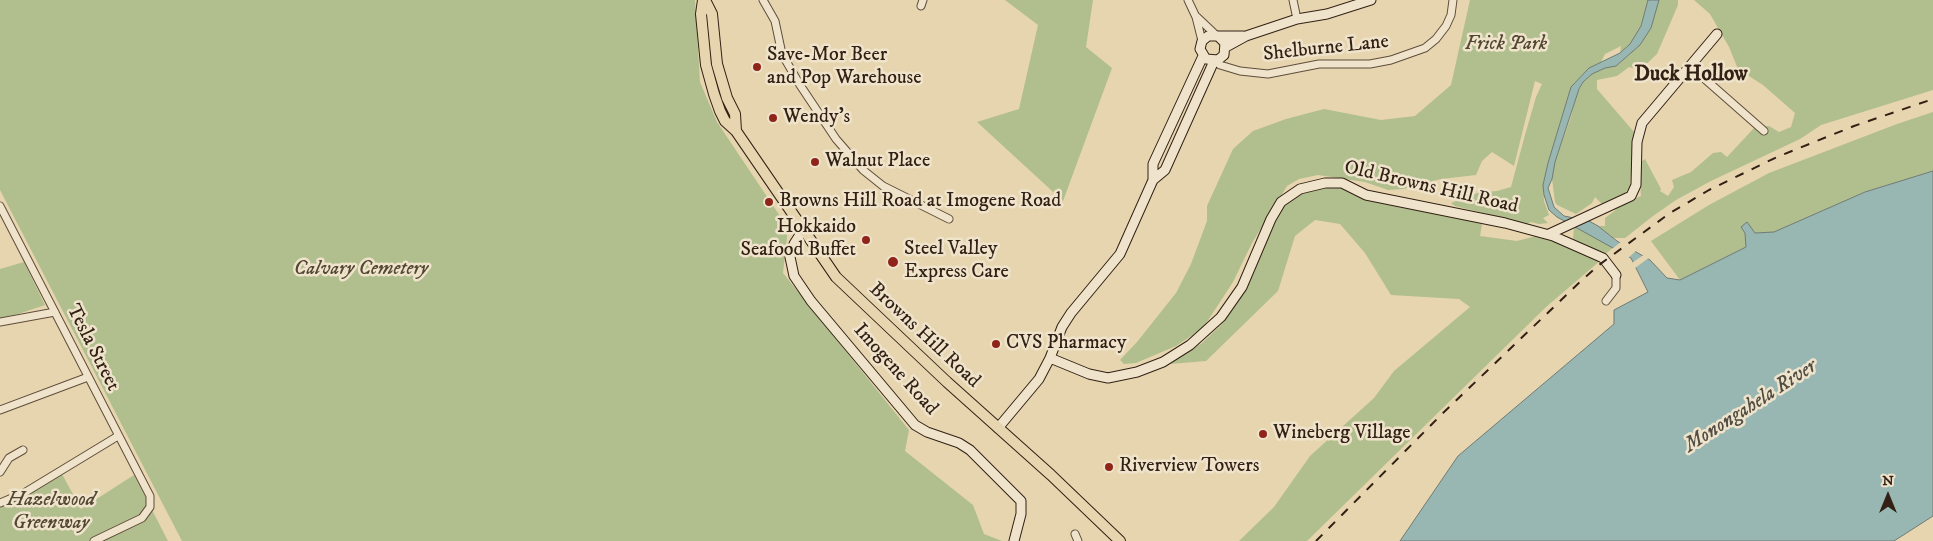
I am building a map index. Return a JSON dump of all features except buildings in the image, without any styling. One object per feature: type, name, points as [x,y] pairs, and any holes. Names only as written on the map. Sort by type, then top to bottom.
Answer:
[{"type":"main road","name":"Browns Hill Road","points":[[704,0],[712,14],[718,64],[727,98],[735,114],[736,130],[836,277],[1120,541]]},
{"type":"street","points":[[763,0],[775,20],[782,54],[836,139],[864,170],[883,186],[949,219]]},
{"type":"street","points":[[1188,0],[1196,17],[1202,41],[1200,49],[1203,56],[1214,61]]},
{"type":"street","points":[[1292,0],[1298,19]]},
{"type":"street","points":[[1152,180],[1164,170],[1214,61],[1225,51],[1246,36],[1298,19],[1327,14],[1371,0]]},
{"type":"street","name":"Shelburne Lane","points":[[1214,61],[1220,65],[1240,71],[1268,74],[1319,64],[1370,64],[1391,60],[1424,48],[1436,39],[1446,26],[1451,15],[1453,0]]},
{"type":"street","points":[[1196,17],[1225,43],[1225,51],[1231,68]]},
{"type":"street","points":[[1552,233],[1631,196],[1635,191],[1637,142],[1642,123],[1717,34]]},
{"type":"street","points":[[1202,41],[1208,36],[1246,36]]},
{"type":"street","points":[[998,428],[1039,379],[1068,316],[1120,254],[1152,180],[1153,164],[1203,56]]},
{"type":"street","points":[[1690,66],[1764,131]]},
{"type":"street","name":"Old Browns Hill Road","points":[[1050,358],[1089,374],[1108,378],[1137,372],[1163,362],[1190,345],[1221,317],[1242,287],[1271,219],[1281,202],[1300,189],[1325,183],[1342,183],[1366,195],[1552,233],[1603,258],[1616,275],[1616,288],[1606,302]]},
{"type":"street","name":"Tesla Street","points":[[1,208],[150,496],[150,507],[142,518],[94,541]]},
{"type":"street","name":"Imogene Road","points":[[803,230],[794,244],[790,257],[794,276],[811,301],[915,425],[927,432],[959,442],[970,450],[1021,501],[1021,514],[1014,541]]},
{"type":"street","points":[[0,322],[55,312]]},
{"type":"street","points":[[0,410],[88,377]]},
{"type":"street","points":[[0,503],[24,493],[118,436]]},
{"type":"street","points":[[0,472],[8,458],[23,450]]},
{"type":"green space","name":"Calvary Cemetery","points":[[0,0],[695,0],[700,82],[717,122],[788,228],[783,273],[909,430],[905,451],[973,505],[984,534],[1002,541],[182,541],[0,190]]},
{"type":"green space","points":[[1005,0],[1093,0],[1086,47],[1112,68],[1063,201],[977,122],[1019,109],[1038,25]]},
{"type":"green space","name":"Frick Park","points":[[1470,0],[1648,0],[1641,26],[1630,44],[1620,53],[1621,46],[1605,54],[1601,62],[1589,68],[1571,87],[1543,185],[1544,201],[1549,215],[1543,218],[1548,223],[1539,224],[1531,222],[1527,224],[1455,206],[1451,203],[1477,193],[1497,191],[1511,187],[1536,97],[1542,84],[1535,81],[1514,166],[1492,152],[1482,161],[1476,175],[1441,179],[1403,189],[1388,190],[1365,182],[1318,175],[1299,179],[1287,186],[1252,243],[1233,282],[1203,328],[1176,346],[1136,363],[1124,364],[1120,360],[1137,342],[1176,293],[1191,264],[1207,221],[1207,206],[1233,149],[1253,131],[1286,119],[1324,109],[1381,120],[1415,116],[1451,85]]},
{"type":"green space","points":[[1659,0],[1678,0],[1678,5],[1657,54],[1640,70],[1629,67],[1617,76],[1597,80],[1597,89],[1634,132],[1630,187],[1625,193],[1602,204],[1595,197],[1592,203],[1576,214],[1557,205],[1552,179],[1555,162],[1571,117],[1576,96],[1583,82],[1592,74],[1605,68],[1616,66],[1640,45],[1651,28]]},
{"type":"green space","points":[[1694,0],[1933,0],[1933,90],[1821,125],[1800,139],[1711,181],[1676,200],[1625,238],[1614,238],[1598,226],[1605,226],[1605,218],[1616,210],[1613,208],[1641,196],[1639,166],[1645,159],[1661,189],[1660,191],[1668,196],[1674,187],[1672,180],[1691,172],[1713,153],[1721,152],[1727,157],[1755,127],[1769,126],[1779,132],[1791,127],[1795,113],[1763,85],[1738,69],[1729,47],[1710,14]]},
{"type":"green space","points":[[1933,112],[1933,171],[1865,192],[1774,232],[1755,233],[1747,223],[1745,233],[1746,247],[1680,280],[1651,241],[1709,205],[1769,173]]},
{"type":"green space","points":[[1327,186],[1482,224],[1480,236],[1517,241],[1536,236],[1584,251],[1601,260],[1546,307],[1307,541],[1239,541],[1274,507],[1310,456],[1374,398],[1394,371],[1470,307],[1459,299],[1391,295],[1365,253],[1340,224],[1315,220],[1295,236],[1278,291],[1206,361],[1170,364],[1202,343],[1221,325],[1238,302],[1256,266],[1277,216],[1285,204],[1304,191]]},
{"type":"green space","points":[[1574,227],[1613,248],[1604,255],[1573,239]]},
{"type":"green space","points":[[24,262],[45,305],[0,320],[0,269]]},
{"type":"green space","name":"Hazelwood Greenway","points":[[62,474],[81,509],[134,475],[168,541],[0,541],[0,508]]},
{"type":"water","name":"Monongahela River","points":[[1648,0],[1659,0],[1651,28],[1640,45],[1616,66],[1605,68],[1592,74],[1583,82],[1579,89],[1548,188],[1554,207],[1564,216],[1589,221],[1598,226],[1617,241],[1650,260],[1667,278],[1680,280],[1746,247],[1745,233],[1741,227],[1747,222],[1755,233],[1774,232],[1865,192],[1933,171],[1933,516],[1894,541],[1400,541],[1458,456],[1614,324],[1614,310],[1648,292],[1631,258],[1557,217],[1549,210],[1543,185],[1571,87],[1589,68],[1620,53],[1630,44],[1641,26]]},
{"type":"pier","points":[[1622,241],[1638,249],[1627,259],[1612,249]]},
{"type":"pier","points":[[1645,254],[1650,257],[1635,268],[1632,263]]},
{"type":"railway","points":[[1316,541],[1443,413],[1581,281],[1599,265],[1670,213],[1709,190],[1777,157],[1854,126],[1933,99]]},
{"type":"place","name":"Save-Mor Beer and Pop Warehouse","points":[[757,67]]},
{"type":"place","name":"Wendy's","points":[[773,118]]},
{"type":"place","name":"Walnut Place","points":[[815,162]]},
{"type":"place","name":"Browns Hill Road at Imogene Road","points":[[769,202]]},
{"type":"place","name":"Hokkaido Seafood Buffet","points":[[866,240]]},
{"type":"place","name":"Steel Valley Express Care","points":[[893,262]]},
{"type":"place","name":"CVS Pharmacy","points":[[996,344]]},
{"type":"place","name":"Wineberg Village","points":[[1263,434]]},
{"type":"place","name":"Riverview Towers","points":[[1109,467]]},
{"type":"district","name":"Duck Hollow","points":[[1691,76]]}]
